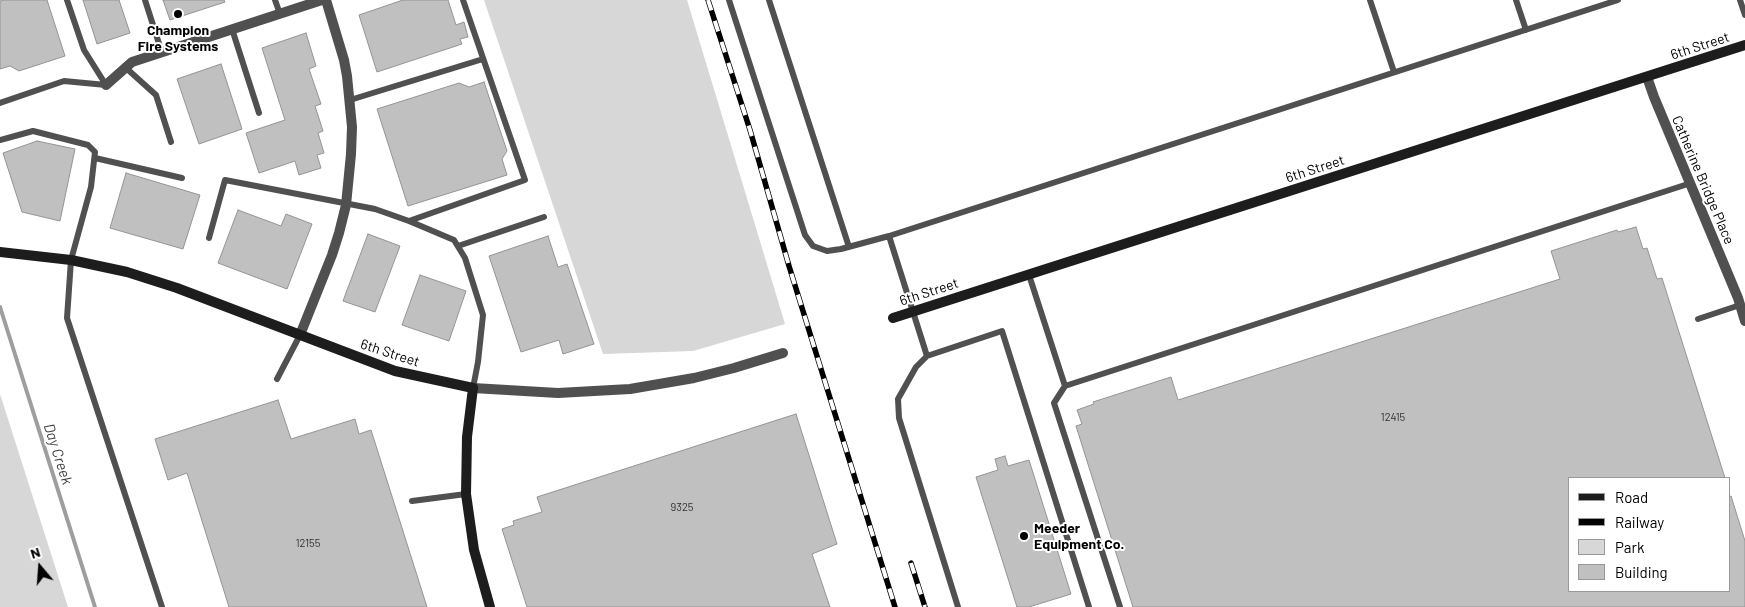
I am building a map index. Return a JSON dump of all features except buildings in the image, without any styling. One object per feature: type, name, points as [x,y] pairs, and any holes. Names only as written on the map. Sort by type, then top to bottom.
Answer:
[{"type":"street","points":[[106,85],[132,62],[324,0],[344,60],[350,100],[352,154],[346,205],[332,255],[300,335]]},
{"type":"street","name":"6th Street","points":[[893,318],[1745,45]]},
{"type":"street","name":"Catherine Bridge Place","points":[[1647,77],[1745,321]]},
{"type":"street","name":"6th Street","points":[[0,252],[71,260],[127,272],[395,371],[473,388],[558,393],[636,388],[718,372],[783,353]]},
{"type":"street","points":[[473,388],[467,437],[466,494],[474,550],[490,607]]},
{"type":"lane","points":[[67,0],[84,50],[106,85]]},
{"type":"lane","points":[[145,0],[162,53]]},
{"type":"lane","points":[[276,0],[280,14]]},
{"type":"lane","points":[[409,221],[525,180],[463,0]]},
{"type":"lane","points":[[729,0],[805,235],[813,246],[826,251],[889,236],[1618,0]]},
{"type":"lane","points":[[769,0],[849,247]]},
{"type":"lane","points":[[1370,0],[1394,72]]},
{"type":"lane","points":[[1516,0],[1526,30]]},
{"type":"lane","points":[[1740,0],[1745,15]]},
{"type":"lane","points":[[232,29],[259,113]]},
{"type":"lane","points":[[350,100],[483,59]]},
{"type":"lane","points":[[126,68],[156,95],[171,142]]},
{"type":"lane","points":[[0,103],[64,81],[106,85]]},
{"type":"lane","points":[[0,140],[33,130],[88,145],[96,152],[91,187],[71,260],[67,318],[162,607]]},
{"type":"lane","points":[[95,158],[182,178]]},
{"type":"lane","points":[[209,238],[224,180],[346,205],[375,209],[454,240],[465,258],[484,315],[473,388]]},
{"type":"lane","points":[[1120,607],[1054,403],[1065,386],[1690,183]]},
{"type":"lane","points":[[458,246],[544,217]]},
{"type":"lane","points":[[889,236],[926,356]]},
{"type":"lane","points":[[1029,274],[1065,386]]},
{"type":"lane","points":[[1698,319],[1740,305]]},
{"type":"lane","points":[[958,607],[899,418],[898,398],[916,367],[926,356],[1002,331],[1089,607]]},
{"type":"lane","points":[[277,379],[300,335]]},
{"type":"lane","points":[[412,501],[466,494]]},
{"type":"green space","points":[[484,0],[687,0],[785,324],[693,351],[603,354]]},
{"type":"green space","points":[[0,394],[68,607],[0,607]]},
{"type":"waterway","name":"Day Creek","points":[[0,307],[95,607]]},
{"type":"railway","points":[[708,0],[750,130],[789,266],[895,607]]},
{"type":"railway","points":[[911,563],[925,607]]},
{"type":"place","name":"Champion Fire Systems","points":[[178,14]]},
{"type":"place","name":"Meeder Equipment Co.","points":[[1024,536]]}]
